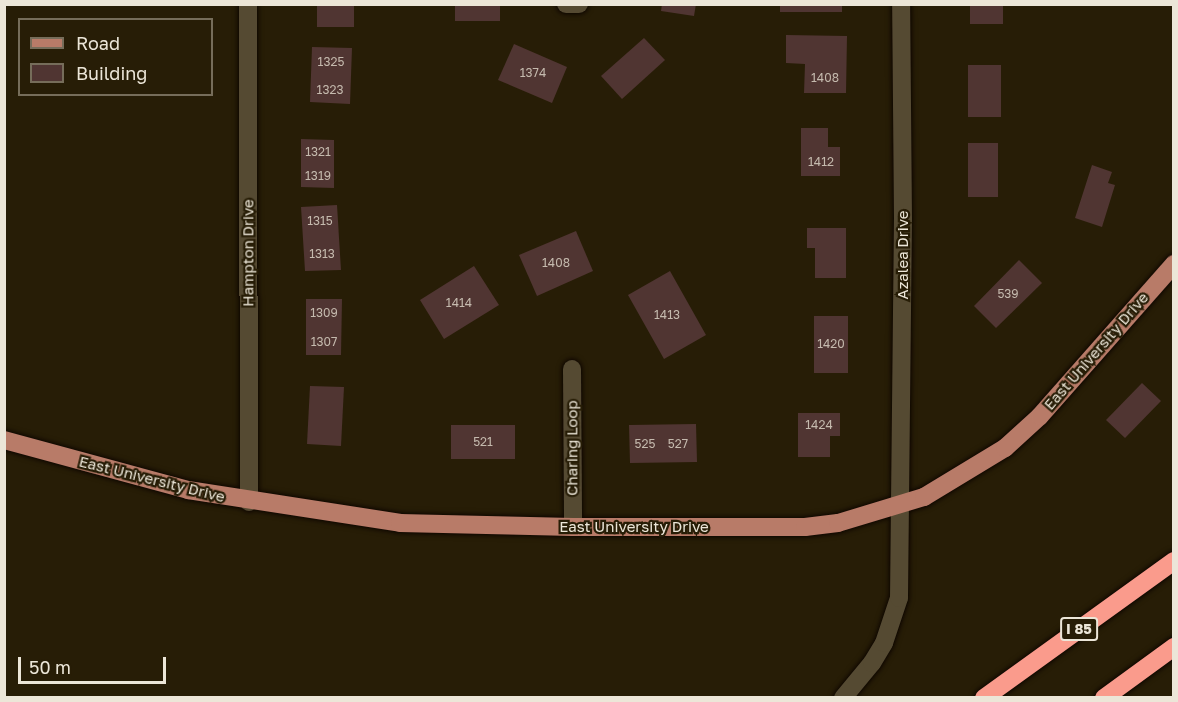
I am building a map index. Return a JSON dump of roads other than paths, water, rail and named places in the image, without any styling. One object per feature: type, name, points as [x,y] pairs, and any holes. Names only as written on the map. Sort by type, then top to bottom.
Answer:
[{"type":"highway","name":"I 85","points":[[984,698],[1173,561]]},
{"type":"highway","points":[[1104,698],[1173,647]]},
{"type":"main road","name":"East University Drive","points":[[4,440],[128,476],[249,502],[400,523],[573,527],[805,527],[860,518],[902,506],[966,475],[1023,432],[1173,264]]},
{"type":"street","name":"Hampton Drive","points":[[248,4],[249,502]]},
{"type":"street","points":[[566,4],[579,4]]},
{"type":"street","name":"Azalea Drive","points":[[843,698],[873,663],[893,621],[899,598],[902,506],[900,4]]},
{"type":"street","name":"Charing Loop","points":[[572,369],[573,527]]}]
